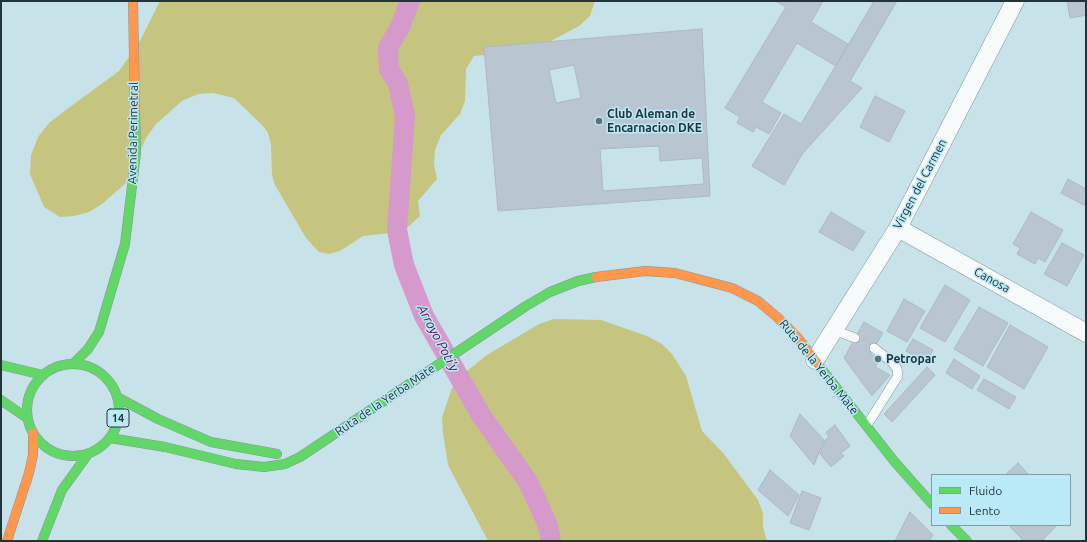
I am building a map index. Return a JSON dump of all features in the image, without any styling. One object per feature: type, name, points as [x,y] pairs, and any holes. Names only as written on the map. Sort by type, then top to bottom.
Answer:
[{"type":"main road","name":"Avenida Perimetral","points":[[99,349],[100,332],[124,244],[136,153],[133,1]]},
{"type":"main road","name":"Ruta de la Yerba Mate","points":[[110,438],[159,446],[236,464],[264,467],[285,464],[300,457],[317,444],[359,419],[490,330],[550,292],[578,281],[612,274],[638,271],[675,273],[732,288],[758,301],[777,317],[815,360],[866,425],[931,503]]},
{"type":"main road","name":"Avenida Perimetral","points":[[73,364],[88,349],[100,332]]},
{"type":"main road","points":[[99,361],[101,374]]},
{"type":"main road","name":"14","points":[[73,364],[88,366],[101,374],[111,385],[117,398],[119,412],[117,426],[110,438],[100,448],[88,454],[73,456],[57,454],[43,445],[33,433],[27,418],[27,402],[33,387],[44,375],[57,367],[73,364]]},
{"type":"main road","points":[[1,365],[44,375]]},
{"type":"main road","name":"Ruta de la Yerba Mate","points":[[117,398],[164,423],[211,442],[276,454],[291,452],[317,444]]},
{"type":"main road","points":[[1,400],[27,418]]},
{"type":"main road","points":[[7,541],[29,473],[33,455],[33,433]]},
{"type":"main road","points":[[42,541],[62,490],[88,454]]},
{"type":"main road","points":[[952,526],[967,541]]},
{"type":"street","name":"Virgen del Carmen","points":[[815,360],[898,228],[1015,1]]},
{"type":"street","name":"Canosa","points":[[898,228],[1086,333]]},
{"type":"lane","points":[[834,330],[855,338]]},
{"type":"lane","points":[[866,425],[898,376],[897,369],[892,362],[874,348]]},
{"type":"shaded area","points":[[160,1],[595,1],[590,16],[579,26],[549,42],[520,52],[474,56],[466,69],[465,101],[460,114],[441,135],[435,150],[434,164],[437,179],[418,201],[420,216],[407,228],[390,233],[363,236],[340,251],[329,254],[319,252],[306,238],[275,185],[272,175],[271,144],[268,133],[263,126],[234,98],[213,93],[198,94],[182,101],[156,124],[146,138],[125,184],[102,204],[89,212],[74,216],[60,217],[44,207],[30,174],[31,155],[38,137],[49,123],[119,71],[140,41]]},
{"type":"shaded area","points":[[554,319],[601,320],[647,336],[662,344],[672,354],[686,376],[702,431],[724,454],[758,500],[763,513],[763,527],[767,541],[488,541],[448,465],[442,417],[452,388],[462,375],[487,355],[539,324]]},
{"type":"building","points":[[775,1],[823,1],[811,22],[848,44],[836,66],[797,43],[762,102],[781,113],[769,134],[756,127],[753,132],[737,123],[740,117],[725,108],[786,7]]},
{"type":"building","points":[[870,1],[897,1],[850,81],[862,88],[803,153],[784,185],[752,166],[784,114],[801,124],[873,3]]},
{"type":"building","points":[[1067,1],[1086,1],[1086,15],[1070,18]]},
{"type":"building","name":"Club Aleman de Encarnacion DKE","points":[[702,29],[710,196],[498,211],[484,47]]},
{"type":"building","points":[[574,65],[581,98],[556,103],[549,70]]},
{"type":"building","points":[[875,96],[905,111],[889,142],[860,127]]},
{"type":"building","points":[[659,146],[660,161],[702,158],[704,184],[603,191],[600,149]]},
{"type":"building","points":[[1068,179],[1086,189],[1086,206],[1061,193]]},
{"type":"building","points":[[831,212],[865,232],[853,251],[819,232]]},
{"type":"building","points":[[1031,212],[1063,230],[1045,262],[1038,258],[1035,264],[1017,254],[1020,248],[1013,244]]},
{"type":"building","points":[[1062,243],[1084,255],[1067,286],[1044,274]]},
{"type":"building","points":[[945,285],[970,300],[945,342],[920,328]]},
{"type":"building","points":[[904,299],[925,311],[907,342],[887,331]]},
{"type":"building","points":[[979,307],[1008,323],[983,366],[954,349]]},
{"type":"building","points":[[864,322],[883,333],[870,354],[880,359],[875,367],[890,375],[872,396],[844,358]]},
{"type":"building","points":[[1010,325],[1048,347],[1024,389],[987,367]]},
{"type":"building","points":[[913,339],[933,350],[926,362],[906,351]]},
{"type":"building","points":[[954,359],[980,376],[972,389],[946,373]]},
{"type":"building","points":[[927,367],[935,375],[892,422],[884,414]]},
{"type":"building","points":[[984,379],[1016,397],[1009,409],[977,390]]},
{"type":"building","points":[[800,414],[824,440],[814,465],[790,436]]},
{"type":"building","points":[[835,425],[850,446],[841,453],[844,456],[831,467],[820,454],[825,440],[829,437],[826,432]]},
{"type":"building","points":[[1018,463],[1028,474],[1006,474]]},
{"type":"building","points":[[770,470],[799,495],[788,516],[758,490]]},
{"type":"building","points":[[802,491],[821,498],[809,530],[790,523]]},
{"type":"building","points":[[910,512],[933,535],[929,541],[895,541]]},
{"type":"building","points":[[1056,526],[1042,541],[1024,541],[1010,527]]},
{"type":"waterway","name":"Arroyo Poti'y","points":[[410,1],[400,27],[388,48],[389,69],[398,84],[405,116],[397,230],[404,265],[424,316],[481,415],[528,482],[547,523],[551,541]]},
{"type":"traffic: fast","points":[[73,364],[88,349],[99,332],[125,244],[136,153],[135,109]]},
{"type":"traffic: fast","points":[[110,438],[165,447],[236,464],[264,467],[285,464],[300,457],[526,306],[550,292],[578,281],[596,277]]},
{"type":"traffic: fast","points":[[817,363],[894,461],[931,503]]},
{"type":"traffic: fast","points":[[73,364],[90,368],[105,378],[115,393],[119,410],[115,427],[105,442],[90,452],[73,456],[56,452],[41,442],[31,427],[27,410],[31,393],[41,378],[56,368],[73,364]]},
{"type":"traffic: fast","points":[[1,365],[43,375]]},
{"type":"traffic: fast","points":[[117,397],[158,419],[211,442],[277,454]]},
{"type":"traffic: fast","points":[[1,400],[27,418]]},
{"type":"traffic: fast","points":[[42,541],[62,490],[88,454]]},
{"type":"traffic: fast","points":[[952,526],[967,541]]},
{"type":"traffic: slow","points":[[133,1],[135,109]]},
{"type":"traffic: slow","points":[[596,277],[645,271],[675,273],[732,288],[758,301],[777,317],[798,338],[817,363]]},
{"type":"traffic: slow","points":[[7,541],[29,473],[33,455],[33,433]]},
{"type":"place","name":"Club Aleman de Encarnacion DKE","points":[[599,121]]},
{"type":"place","name":"Petropar","points":[[878,359]]}]
